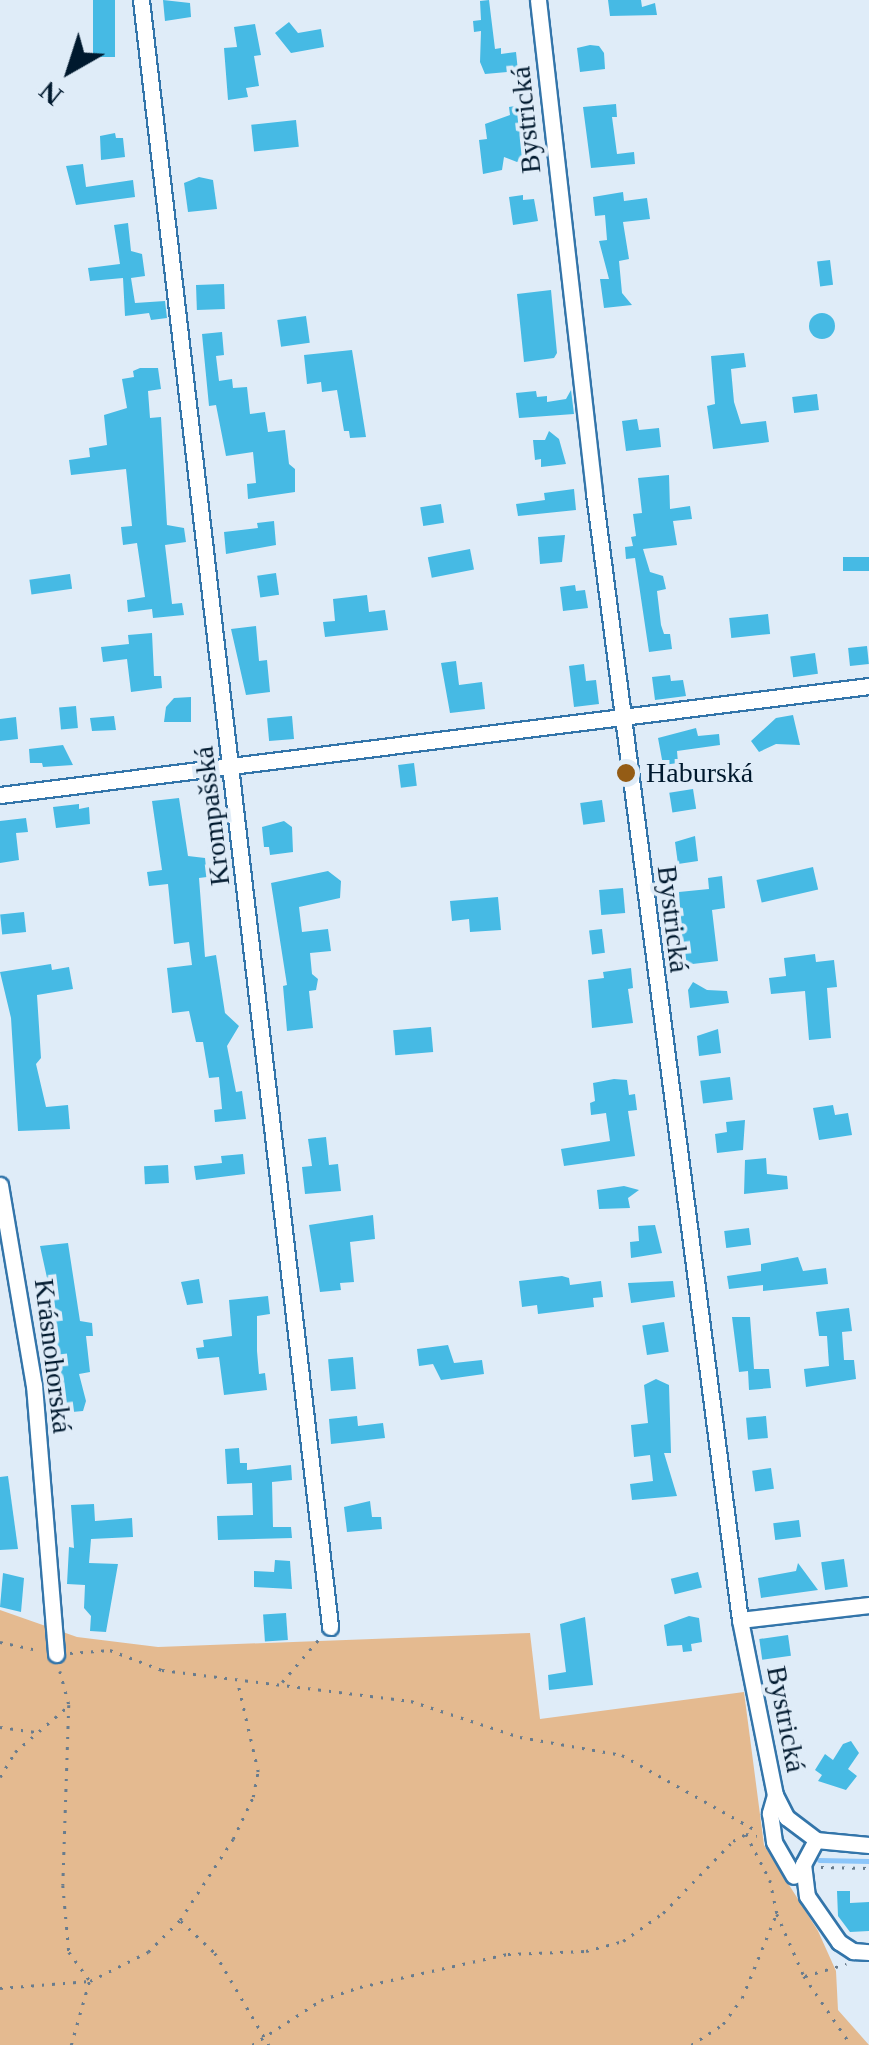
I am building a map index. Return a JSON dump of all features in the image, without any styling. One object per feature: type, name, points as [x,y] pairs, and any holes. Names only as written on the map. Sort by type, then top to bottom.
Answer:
[{"type":"street","name":"Krompašská","points":[[141,0],[330,1627]]},
{"type":"street","name":"Bystrická","points":[[538,0],[622,714],[740,1620],[776,1795],[786,1818],[800,1832]]},
{"type":"street","points":[[0,795],[869,686]]},
{"type":"street","name":"Krásnohorská","points":[[0,1185],[34,1385],[56,1654]]},
{"type":"street","points":[[740,1620],[869,1605]]},
{"type":"street","points":[[776,1795],[770,1812],[773,1839],[794,1876],[839,1942],[853,1951],[869,1952]]},
{"type":"street","points":[[794,1876],[787,1853],[800,1832],[816,1840],[869,1845]]},
{"type":"street","points":[[807,1896],[803,1864],[816,1840]]},
{"type":"path","points":[[281,1683],[330,1627]]},
{"type":"path","points":[[0,1642],[56,1654],[110,1650],[162,1670],[411,1701],[520,1737],[622,1755],[773,1839]]},
{"type":"path","points":[[56,1654],[69,1705],[63,1885],[68,1952],[90,1981]]},
{"type":"path","points":[[0,1988],[90,1981],[148,1952],[180,1920],[233,1839],[253,1797],[258,1772],[237,1680]]},
{"type":"path","points":[[0,1777],[16,1752],[69,1705]]},
{"type":"path","points":[[0,1727],[38,1732]]},
{"type":"path","points":[[252,2045],[322,2000],[360,1987],[508,1954],[586,1951],[623,1941],[663,1912],[688,1882],[733,1841],[746,1834],[773,1839]]},
{"type":"path","points":[[746,1834],[770,1880],[777,1914],[804,1976],[851,2045]]},
{"type":"path","points":[[813,1871],[817,1867],[869,1868]]},
{"type":"path","points":[[691,2045],[723,2024],[742,1998],[777,1914]]},
{"type":"path","points":[[180,1920],[214,1953],[270,2045]]},
{"type":"path","points":[[804,1976],[846,1964]]},
{"type":"path","points":[[71,2045],[90,1981]]},
{"type":"shaded area","points":[[0,1610],[77,1637],[158,1647],[530,1633],[540,1719],[744,1692],[764,1845],[818,1931],[836,1971],[838,2010],[869,2045],[0,2045]]},
{"type":"building","points":[[93,0],[115,0],[115,57],[93,57]]},
{"type":"building","points":[[163,0],[190,3],[191,17],[165,21]]},
{"type":"building","points":[[489,0],[495,49],[501,48],[501,54],[516,52],[518,71],[485,74],[480,62],[481,31],[474,32],[473,21],[481,20],[480,1]]},
{"type":"building","points":[[608,0],[641,0],[642,7],[655,3],[657,15],[610,16]]},
{"type":"building","points":[[289,22],[298,33],[321,29],[324,47],[291,53],[275,33]]},
{"type":"building","points":[[255,24],[261,55],[254,56],[259,86],[246,88],[248,97],[228,100],[224,48],[237,47],[234,27]]},
{"type":"building","points":[[599,46],[604,53],[605,69],[580,72],[577,48]]},
{"type":"building","points":[[527,104],[529,159],[517,162],[504,157],[502,170],[483,174],[479,140],[487,139],[485,124],[510,115],[509,107]]},
{"type":"building","points":[[616,104],[617,117],[612,117],[617,154],[634,152],[635,164],[591,168],[583,107]]},
{"type":"building","points":[[296,120],[299,147],[254,152],[251,125]]},
{"type":"building","points":[[115,133],[116,138],[123,138],[125,157],[101,160],[100,136]]},
{"type":"building","points":[[83,164],[86,187],[133,180],[135,197],[76,205],[66,166]]},
{"type":"building","points":[[199,177],[213,180],[217,209],[188,212],[184,183]]},
{"type":"building","points":[[623,192],[624,201],[647,198],[650,219],[623,222],[629,259],[619,261],[622,293],[632,305],[604,308],[600,279],[609,279],[599,241],[607,240],[605,215],[595,216],[593,197]]},
{"type":"building","points":[[523,195],[523,200],[534,199],[538,221],[513,225],[509,197]]},
{"type":"building","points":[[128,223],[131,251],[142,254],[145,276],[131,278],[135,303],[165,301],[167,318],[151,320],[149,313],[125,316],[123,278],[90,281],[88,268],[120,264],[114,225]]},
{"type":"building","points":[[830,260],[833,285],[820,286],[817,262]]},
{"type":"building","points":[[224,284],[225,309],[197,310],[196,285]]},
{"type":"building","points":[[551,290],[557,353],[554,358],[524,362],[517,294]]},
{"type":"building","points":[[822,313],[831,317],[835,326],[831,335],[822,339],[813,335],[809,326],[813,317]]},
{"type":"building","points":[[306,316],[310,343],[281,347],[277,320]]},
{"type":"building","points":[[222,332],[224,355],[216,356],[219,381],[232,379],[233,388],[247,387],[250,414],[265,412],[268,432],[285,430],[289,464],[295,469],[295,492],[248,499],[247,484],[256,483],[253,452],[226,456],[216,405],[209,406],[202,334]]},
{"type":"building","points":[[352,350],[366,437],[350,438],[349,431],[344,431],[337,390],[322,392],[321,382],[307,384],[304,355]]},
{"type":"building","points":[[744,353],[746,367],[731,369],[734,402],[741,424],[766,421],[769,442],[713,449],[707,406],[715,404],[711,356]]},
{"type":"building","points":[[158,368],[161,389],[148,391],[150,418],[161,417],[167,525],[184,528],[186,542],[165,545],[172,604],[182,603],[184,615],[153,618],[152,609],[128,612],[127,600],[145,597],[137,543],[123,545],[121,527],[132,526],[126,469],[71,475],[69,460],[90,457],[89,448],[107,445],[104,415],[127,408],[122,379],[134,377],[133,371]]},
{"type":"building","points":[[571,390],[574,414],[519,418],[516,393],[536,391],[537,397],[547,396],[547,402],[566,399]]},
{"type":"building","points":[[817,394],[819,410],[794,413],[792,397]]},
{"type":"building","points":[[637,419],[639,430],[659,428],[661,447],[626,451],[622,421]]},
{"type":"building","points":[[549,431],[559,439],[566,464],[541,467],[541,459],[535,460],[533,440],[545,440]]},
{"type":"building","points":[[669,475],[670,509],[690,506],[692,519],[673,521],[677,545],[643,549],[650,572],[663,576],[666,589],[657,591],[661,625],[664,634],[670,634],[672,649],[649,652],[635,558],[626,559],[625,547],[633,546],[631,537],[636,536],[633,514],[642,513],[638,478]]},
{"type":"building","points":[[574,489],[576,510],[518,516],[516,504],[545,500],[544,493]]},
{"type":"building","points":[[441,504],[444,523],[423,526],[420,507]]},
{"type":"building","points":[[274,521],[276,545],[226,554],[224,532],[258,528],[257,523]]},
{"type":"building","points":[[565,535],[562,562],[540,564],[538,537]]},
{"type":"building","points":[[470,549],[474,570],[432,578],[428,557]]},
{"type":"building","points":[[843,557],[869,557],[869,571],[843,571]]},
{"type":"building","points":[[276,573],[279,595],[260,597],[257,576]]},
{"type":"building","points":[[70,574],[72,589],[31,595],[29,580]]},
{"type":"building","points":[[575,585],[576,591],[585,590],[588,608],[563,611],[560,587]]},
{"type":"building","points":[[367,595],[369,612],[385,610],[388,630],[325,637],[323,622],[335,621],[333,599]]},
{"type":"building","points":[[768,614],[770,634],[731,638],[729,618]]},
{"type":"building","points":[[256,626],[259,661],[267,660],[270,692],[246,695],[231,629]]},
{"type":"building","points":[[152,633],[154,676],[161,676],[162,688],[131,692],[127,659],[103,662],[101,647],[129,644],[128,635]]},
{"type":"building","points":[[867,646],[869,664],[850,666],[848,648]]},
{"type":"building","points":[[815,653],[818,674],[793,677],[790,656]]},
{"type":"building","points":[[456,661],[459,685],[482,682],[485,709],[450,713],[441,663]]},
{"type":"building","points":[[584,664],[586,681],[596,680],[599,704],[574,707],[569,666]]},
{"type":"building","points":[[670,675],[671,681],[683,680],[686,696],[655,700],[652,677]]},
{"type":"building","points":[[191,697],[191,722],[164,722],[166,707],[174,698]]},
{"type":"building","points":[[76,706],[78,728],[61,729],[59,707]]},
{"type":"building","points":[[793,715],[800,745],[776,744],[759,752],[751,741],[776,718]]},
{"type":"building","points":[[114,716],[116,730],[92,731],[90,718]]},
{"type":"building","points":[[292,716],[294,739],[269,741],[267,718]]},
{"type":"building","points":[[16,717],[18,739],[0,741],[0,719]]},
{"type":"building","points":[[696,728],[698,736],[719,734],[720,745],[677,751],[678,763],[663,765],[658,738]]},
{"type":"building","points":[[63,745],[73,765],[43,767],[42,763],[30,763],[29,749]]},
{"type":"building","points":[[414,763],[417,786],[401,788],[398,765]]},
{"type":"building","points":[[693,789],[696,809],[672,813],[669,793]]},
{"type":"building","points":[[179,798],[188,856],[205,858],[207,877],[199,878],[205,957],[216,955],[225,1013],[239,1026],[227,1046],[236,1092],[242,1091],[246,1119],[215,1122],[214,1110],[222,1109],[219,1077],[209,1078],[203,1042],[196,1042],[189,1011],[172,1013],[167,968],[192,965],[189,942],[174,944],[168,884],[149,886],[147,872],[162,870],[152,801]]},
{"type":"building","points":[[602,800],[605,822],[583,825],[580,803]]},
{"type":"building","points":[[79,804],[79,809],[89,807],[90,824],[56,828],[53,807]]},
{"type":"building","points":[[26,818],[28,832],[16,833],[19,860],[0,863],[0,821]]},
{"type":"building","points":[[284,821],[292,827],[293,852],[270,855],[269,847],[264,847],[262,827]]},
{"type":"building","points":[[695,836],[698,861],[678,864],[675,842]]},
{"type":"building","points":[[813,867],[818,889],[762,902],[756,880]]},
{"type":"building","points":[[328,871],[341,881],[340,898],[299,907],[302,932],[328,929],[331,951],[310,953],[312,974],[318,979],[316,990],[309,991],[313,1028],[287,1031],[283,986],[287,985],[271,883]]},
{"type":"building","points":[[722,876],[725,908],[712,910],[718,961],[684,965],[679,892],[709,889],[708,878]]},
{"type":"building","points":[[623,888],[625,913],[601,915],[599,890]]},
{"type":"building","points":[[498,897],[501,930],[470,932],[469,919],[452,921],[450,901]]},
{"type":"building","points":[[24,912],[26,932],[2,934],[0,915]]},
{"type":"building","points":[[602,929],[605,953],[592,954],[589,931]]},
{"type":"building","points":[[815,954],[816,962],[834,960],[837,987],[827,988],[831,1038],[809,1040],[805,991],[771,994],[769,978],[786,976],[784,958]]},
{"type":"building","points":[[51,964],[52,970],[69,967],[73,989],[37,995],[41,1058],[36,1064],[46,1107],[68,1105],[70,1129],[18,1131],[11,1018],[0,972]]},
{"type":"building","points":[[631,968],[633,988],[628,989],[633,1023],[592,1028],[588,980],[604,978],[603,972]]},
{"type":"building","points":[[693,982],[707,990],[727,991],[729,1003],[690,1008],[688,990]]},
{"type":"building","points":[[431,1027],[433,1052],[395,1055],[393,1030]]},
{"type":"building","points":[[718,1029],[721,1053],[699,1056],[697,1036]]},
{"type":"building","points":[[730,1077],[733,1100],[703,1103],[700,1081]]},
{"type":"building","points":[[627,1080],[629,1095],[635,1094],[637,1110],[628,1111],[635,1156],[564,1166],[561,1149],[610,1141],[606,1113],[591,1115],[590,1103],[595,1101],[593,1083]]},
{"type":"building","points":[[833,1105],[835,1115],[848,1113],[852,1135],[819,1140],[813,1108]]},
{"type":"building","points":[[745,1120],[743,1150],[717,1153],[715,1134],[727,1132],[726,1122]]},
{"type":"building","points":[[326,1137],[329,1165],[338,1164],[341,1191],[305,1194],[302,1167],[312,1166],[308,1139]]},
{"type":"building","points":[[243,1154],[245,1174],[196,1180],[194,1166],[222,1163],[221,1156]]},
{"type":"building","points":[[766,1158],[767,1174],[787,1176],[788,1189],[744,1194],[745,1160]]},
{"type":"building","points":[[168,1165],[169,1183],[145,1184],[144,1166]]},
{"type":"building","points":[[624,1186],[639,1190],[628,1198],[630,1208],[599,1209],[597,1190]]},
{"type":"building","points":[[373,1215],[375,1239],[350,1242],[354,1282],[340,1283],[341,1290],[320,1292],[309,1225]]},
{"type":"building","points":[[655,1225],[662,1253],[631,1258],[630,1242],[639,1241],[638,1226]]},
{"type":"building","points":[[749,1228],[751,1245],[726,1248],[724,1231]]},
{"type":"building","points":[[68,1243],[80,1321],[92,1323],[93,1336],[86,1336],[90,1372],[79,1374],[86,1401],[83,1411],[61,1413],[53,1305],[40,1246]]},
{"type":"building","points":[[798,1257],[803,1271],[826,1268],[828,1284],[763,1291],[763,1285],[729,1289],[727,1276],[761,1271],[761,1264]]},
{"type":"building","points":[[569,1278],[570,1285],[601,1281],[603,1297],[593,1298],[594,1307],[538,1314],[537,1305],[522,1307],[519,1281]]},
{"type":"building","points":[[199,1279],[203,1303],[187,1305],[181,1282]]},
{"type":"building","points":[[673,1281],[675,1297],[631,1303],[628,1283]]},
{"type":"building","points":[[268,1296],[270,1314],[257,1316],[259,1374],[265,1373],[267,1390],[224,1395],[219,1357],[198,1359],[196,1348],[204,1347],[203,1340],[232,1336],[229,1300]]},
{"type":"building","points":[[849,1308],[852,1331],[842,1332],[844,1360],[854,1360],[856,1379],[806,1387],[804,1369],[829,1366],[827,1336],[819,1336],[816,1312]]},
{"type":"building","points":[[732,1317],[750,1317],[754,1369],[769,1369],[771,1388],[749,1390],[748,1371],[739,1372]]},
{"type":"building","points":[[664,1322],[669,1352],[647,1355],[642,1325]]},
{"type":"building","points":[[448,1345],[454,1363],[482,1360],[484,1374],[441,1380],[433,1364],[419,1366],[417,1349]]},
{"type":"building","points":[[353,1357],[356,1389],[331,1391],[328,1359]]},
{"type":"building","points":[[656,1379],[669,1385],[671,1453],[664,1453],[677,1496],[632,1500],[630,1484],[653,1481],[650,1455],[634,1457],[631,1425],[648,1423],[644,1385]]},
{"type":"building","points":[[357,1416],[358,1426],[383,1423],[385,1438],[331,1444],[329,1419]]},
{"type":"building","points":[[766,1416],[768,1438],[748,1440],[746,1418]]},
{"type":"building","points":[[239,1448],[240,1463],[247,1463],[247,1470],[291,1465],[292,1480],[272,1482],[273,1527],[291,1527],[292,1538],[218,1540],[217,1516],[253,1515],[252,1483],[227,1484],[225,1449]]},
{"type":"building","points":[[771,1468],[774,1489],[755,1491],[752,1471]]},
{"type":"building","points":[[8,1476],[18,1549],[0,1550],[0,1477]]},
{"type":"building","points":[[370,1501],[372,1517],[381,1517],[382,1529],[347,1532],[344,1507]]},
{"type":"building","points":[[94,1504],[95,1521],[132,1518],[133,1537],[91,1539],[89,1563],[118,1564],[106,1632],[90,1631],[91,1616],[84,1608],[85,1585],[67,1584],[69,1547],[74,1548],[71,1505]]},
{"type":"building","points":[[799,1520],[801,1537],[775,1540],[773,1523]]},
{"type":"building","points":[[844,1559],[848,1587],[825,1590],[821,1562]]},
{"type":"building","points":[[275,1560],[290,1561],[292,1589],[254,1587],[254,1571],[274,1572]]},
{"type":"building","points":[[798,1563],[818,1590],[761,1598],[758,1578],[796,1571]]},
{"type":"building","points":[[698,1572],[702,1588],[675,1594],[671,1579]]},
{"type":"building","points":[[3,1573],[24,1578],[21,1612],[0,1607]]},
{"type":"building","points":[[286,1613],[288,1640],[265,1642],[263,1615]]},
{"type":"building","points":[[689,1616],[699,1618],[702,1642],[691,1644],[692,1651],[683,1652],[682,1645],[667,1646],[664,1625]]},
{"type":"building","points":[[585,1617],[593,1685],[549,1690],[548,1675],[566,1672],[560,1624]]},
{"type":"building","points":[[788,1635],[791,1656],[762,1660],[759,1639]]},
{"type":"building","points":[[851,1741],[859,1753],[848,1769],[857,1776],[846,1790],[818,1781],[822,1775],[815,1770],[825,1754],[833,1760],[843,1744]]},
{"type":"building","points":[[837,1891],[850,1891],[850,1903],[869,1902],[869,1931],[850,1932],[838,1916]]},
{"type":"waterway","points":[[819,1860],[869,1861]]},
{"type":"place","name":"Haburská","points":[[626,773]]}]
